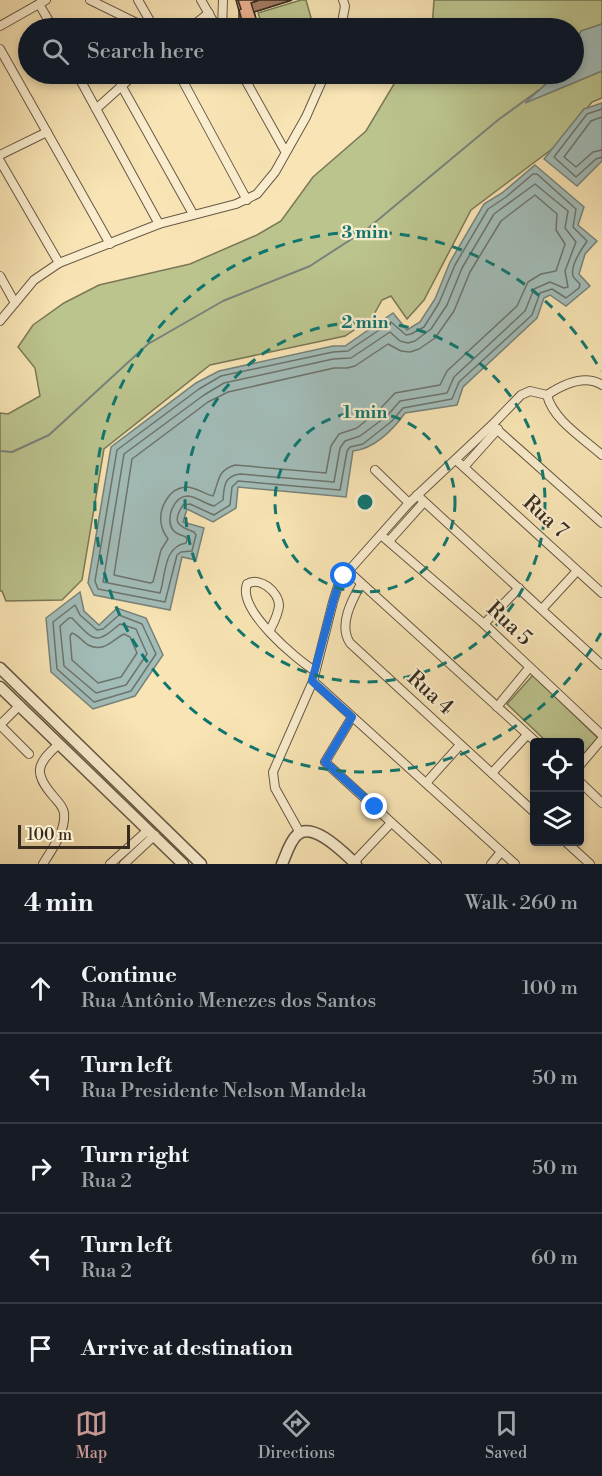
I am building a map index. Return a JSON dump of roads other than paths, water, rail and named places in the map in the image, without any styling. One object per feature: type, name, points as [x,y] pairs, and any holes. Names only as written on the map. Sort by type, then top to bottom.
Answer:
[{"type":"street","points":[[90,0],[127,18]]},
{"type":"street","points":[[138,0],[148,18]]},
{"type":"street","points":[[201,0],[213,18]]},
{"type":"street","points":[[221,18],[223,0]]},
{"type":"street","points":[[0,26],[42,2],[49,18]]},
{"type":"street","points":[[342,18],[344,3]]},
{"type":"street","points":[[203,18],[209,13]]},
{"type":"street","points":[[0,49],[18,81]]},
{"type":"street","points":[[20,84],[110,244]]},
{"type":"street","points":[[82,84],[159,224]]},
{"type":"street","points":[[184,84],[247,200]]},
{"type":"street","points":[[248,84],[285,151]]},
{"type":"street","points":[[0,321],[34,280],[59,263],[159,224],[247,200],[257,194],[267,183],[306,117],[321,84]]},
{"type":"street","points":[[96,109],[121,85],[193,214]]},
{"type":"street","points":[[0,155],[47,132]]},
{"type":"street","points":[[0,161],[59,263]]},
{"type":"street","points":[[0,276],[15,303]]},
{"type":"street","points":[[464,467],[524,393],[533,391],[547,395],[562,387],[590,380],[602,386]]},
{"type":"street","points":[[547,395],[550,406],[556,413],[602,455]]},
{"type":"street","points":[[300,832],[275,788],[272,777],[275,765],[312,681],[340,582],[417,495],[495,427]]},
{"type":"street","name":"Rua 7","points":[[495,427],[602,523]]},
{"type":"street","name":"Rua 7","points":[[456,460],[602,593]]},
{"type":"street","points":[[375,470],[409,503]]},
{"type":"street","name":"Rua 5","points":[[417,495],[602,665]]},
{"type":"street","points":[[389,541],[424,502]]},
{"type":"street","name":"Rua 5","points":[[381,535],[484,624],[602,735]]},
{"type":"street","name":"Rua 4","points":[[348,571],[531,738]]},
{"type":"street","points":[[542,609],[578,571]]},
{"type":"street","points":[[270,630],[278,612],[278,599],[271,589],[257,581],[251,582],[247,584],[245,590],[254,613],[287,650],[315,671]]},
{"type":"street","name":"Rua 4","points":[[361,584],[354,597],[345,627],[347,639],[530,808]]},
{"type":"street","points":[[484,624],[519,588]]},
{"type":"street","points":[[0,668],[201,864]]},
{"type":"street","points":[[497,707],[529,668]]},
{"type":"street","points":[[312,681],[515,864]]},
{"type":"street","points":[[0,687],[183,864]]},
{"type":"street","points":[[20,705],[0,725],[29,754]]},
{"type":"street","points":[[352,717],[325,762],[437,864]]},
{"type":"street","points":[[492,773],[527,735]]},
{"type":"street","points":[[584,760],[602,740]]},
{"type":"street","points":[[43,864],[57,842],[64,814],[61,805],[42,780],[39,767],[44,758],[59,744]]},
{"type":"street","points":[[426,783],[460,745]]},
{"type":"street","points":[[584,786],[602,802]]},
{"type":"street","points":[[134,815],[142,806]]},
{"type":"street","points":[[282,864],[291,843],[300,832],[313,831],[355,863],[391,823]]},
{"type":"street","points":[[110,864],[152,832]]},
{"type":"street","points":[[124,864],[152,832]]},
{"type":"street","points":[[570,846],[590,864]]},
{"type":"street","points":[[491,864],[501,852]]},
{"type":"water","points":[[602,24],[602,71],[584,78],[584,30]]},
{"type":"water","points":[[546,84],[571,84],[525,103]]},
{"type":"water","points":[[602,103],[602,161],[577,186],[544,159],[584,109]]},
{"type":"water","points":[[535,165],[584,207],[578,225],[597,241],[585,254],[579,274],[590,286],[566,306],[550,295],[544,298],[537,318],[463,387],[457,405],[405,413],[395,426],[376,443],[353,451],[346,497],[238,487],[236,508],[213,522],[187,509],[183,522],[204,528],[196,560],[182,557],[170,610],[94,595],[88,583],[111,447],[196,383],[219,371],[333,346],[345,346],[393,313],[407,330],[420,322],[435,299],[450,262],[484,204],[502,193]]},
{"type":"water","points":[[80,592],[84,611],[99,625],[117,608],[146,618],[163,655],[135,696],[93,709],[51,672],[46,618]]},
{"type":"waterway","points":[[0,451],[12,452],[49,435],[148,344],[223,301],[310,266],[367,229],[498,120],[539,90]]}]
